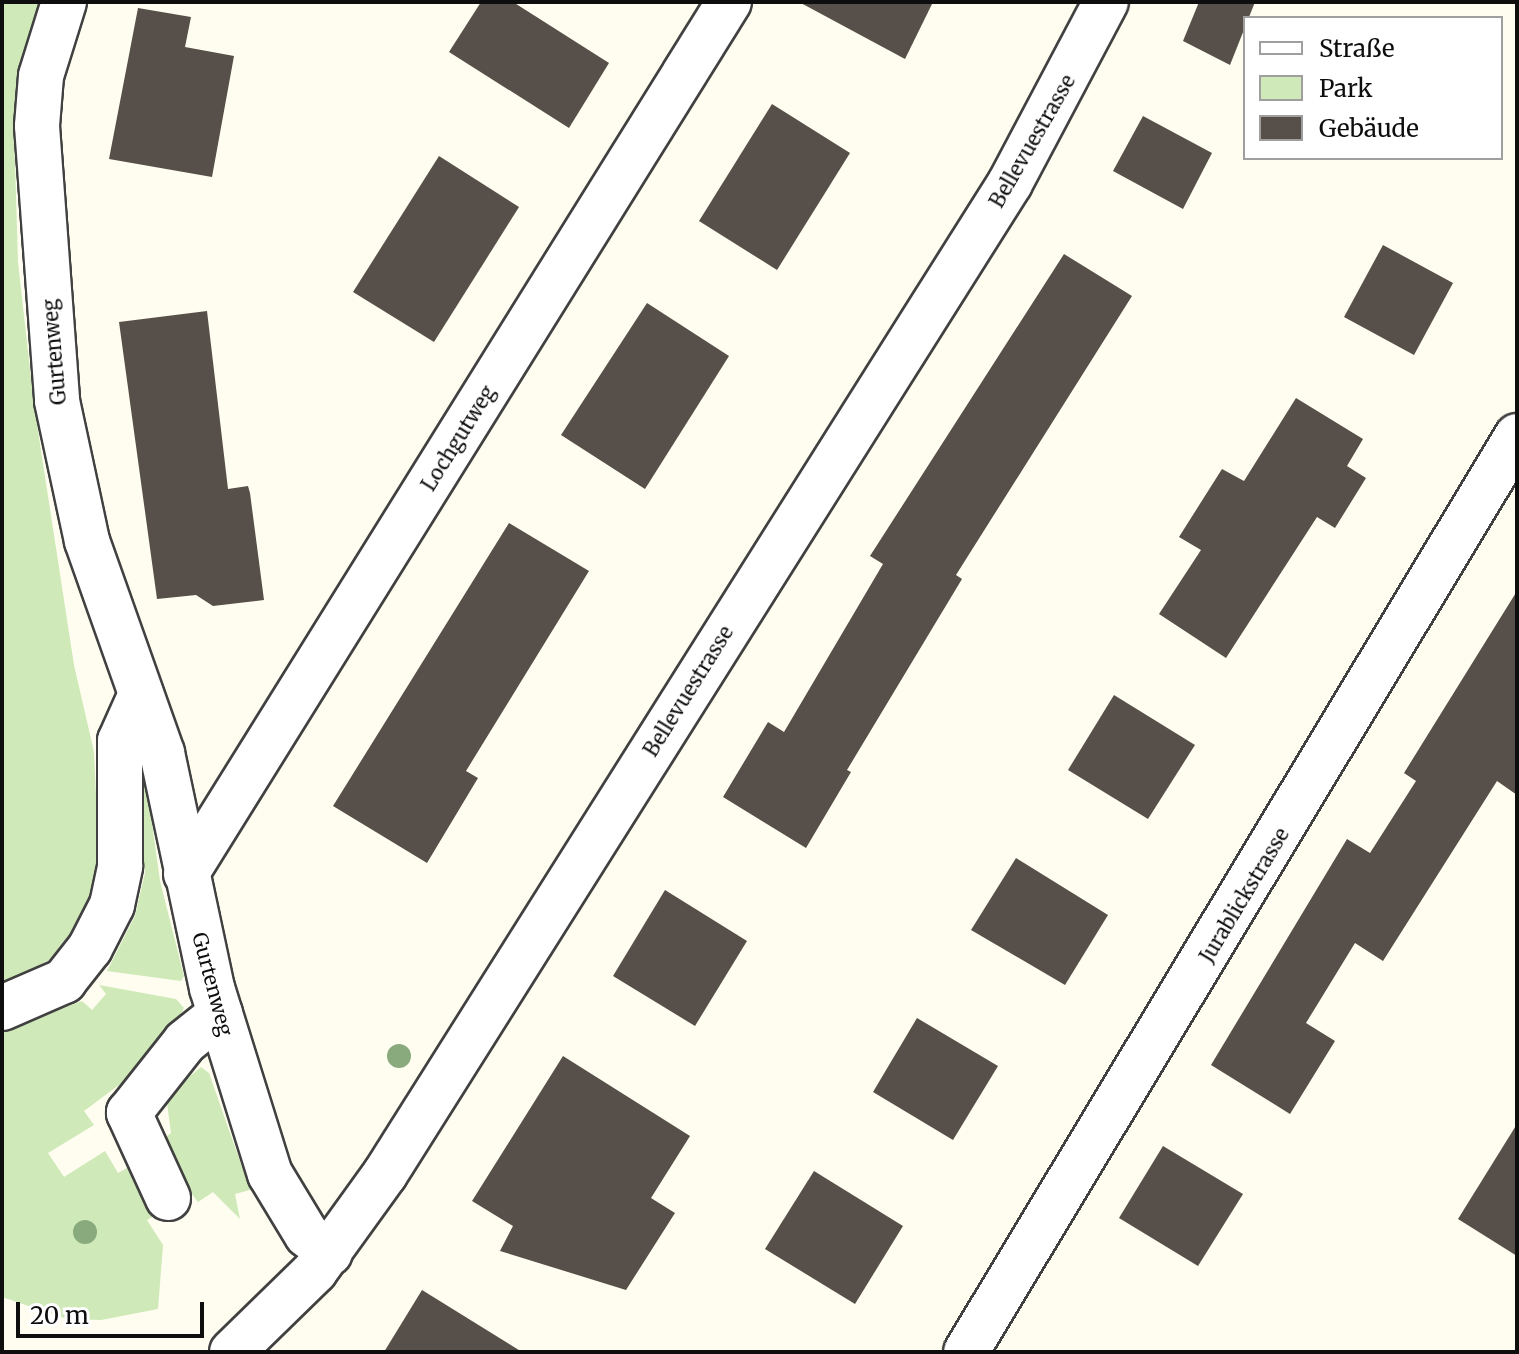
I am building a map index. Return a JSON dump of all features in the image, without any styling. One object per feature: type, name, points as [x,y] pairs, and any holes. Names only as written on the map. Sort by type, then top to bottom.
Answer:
[{"type":"street","name":"Gurtenweg","points":[[64,2],[43,63],[37,126],[57,401],[87,541],[162,753],[186,874],[220,1014],[270,1174],[307,1235],[330,1253]]},
{"type":"street","name":"Lochgutweg","points":[[186,874],[729,2]]},
{"type":"street","name":"Bellevuestrasse","points":[[232,1352],[330,1253],[385,1174],[1010,183],[1106,2]]},
{"type":"street","name":"Jurablickstrasse","points":[[966,1352],[1517,436]]},
{"type":"street","points":[[2,1008],[64,981],[112,905],[120,866],[120,741],[141,694]]},
{"type":"street","points":[[168,1198],[129,1113],[185,1042],[220,1014]]},
{"type":"green space","points":[[2,2],[39,2],[22,57],[14,128],[18,262],[34,405],[74,665],[94,752],[99,862],[91,898],[75,927],[49,960],[2,987]]},
{"type":"green space","points":[[146,780],[160,881],[184,976],[181,981],[107,971],[135,916],[145,873],[136,783]]},
{"type":"green space","points":[[99,985],[176,999],[184,1008],[170,1035],[135,1073],[84,1111],[94,1125],[48,1153],[64,1177],[105,1151],[118,1173],[138,1162],[163,1211],[147,1220],[163,1245],[158,1309],[101,1320],[67,1319],[2,1297],[2,1030],[82,1001],[92,1010],[106,994]]},
{"type":"green space","points":[[201,1067],[209,1073],[250,1190],[235,1194],[240,1219],[213,1192],[198,1202],[155,1146],[171,1133],[166,1096]]},
{"type":"building","points":[[481,2],[513,2],[609,63],[569,128],[449,52]]},
{"type":"building","points":[[799,2],[933,2],[905,59]]},
{"type":"building","points":[[1199,2],[1255,2],[1249,16],[1243,16],[1243,32],[1230,65],[1183,41]]},
{"type":"building","points":[[138,8],[191,17],[185,47],[234,56],[212,177],[109,159]]},
{"type":"building","points":[[772,104],[850,153],[777,270],[699,221]]},
{"type":"building","points":[[1143,116],[1212,153],[1183,209],[1113,171]]},
{"type":"building","points":[[439,156],[519,207],[434,342],[353,292]]},
{"type":"building","points":[[1383,245],[1453,283],[1414,355],[1344,317]]},
{"type":"building","points":[[1064,254],[1132,296],[956,575],[962,579],[847,770],[851,772],[806,848],[723,797],[768,722],[784,732],[883,564],[870,556]]},
{"type":"building","points":[[647,303],[729,356],[645,489],[561,435]]},
{"type":"building","points":[[207,311],[228,489],[248,486],[264,600],[213,606],[196,595],[157,599],[119,322]]},
{"type":"building","points":[[1296,398],[1363,439],[1347,466],[1366,478],[1335,528],[1317,517],[1226,658],[1159,614],[1201,550],[1179,537],[1222,469],[1244,481]]},
{"type":"building","points":[[509,523],[589,571],[466,771],[478,778],[427,863],[333,806]]},
{"type":"building","points":[[1517,591],[1517,795],[1497,781],[1383,961],[1355,943],[1306,1023],[1335,1041],[1290,1114],[1211,1065],[1347,839],[1370,853],[1416,781],[1404,773]]},
{"type":"building","points":[[1114,695],[1195,745],[1148,819],[1068,770]]},
{"type":"building","points":[[1016,858],[1108,915],[1065,985],[971,930]]},
{"type":"building","points":[[665,890],[747,941],[695,1026],[613,976]]},
{"type":"building","points":[[917,1018],[998,1066],[953,1140],[873,1092]]},
{"type":"building","points":[[563,1056],[690,1136],[651,1198],[675,1213],[626,1290],[500,1251],[513,1226],[472,1201]]},
{"type":"building","points":[[1517,1124],[1517,1256],[1458,1219]]},
{"type":"building","points":[[1163,1146],[1243,1194],[1198,1266],[1119,1218]]},
{"type":"building","points":[[814,1171],[903,1226],[855,1304],[765,1249]]},
{"type":"building","points":[[422,1290],[522,1352],[384,1352]]}]
